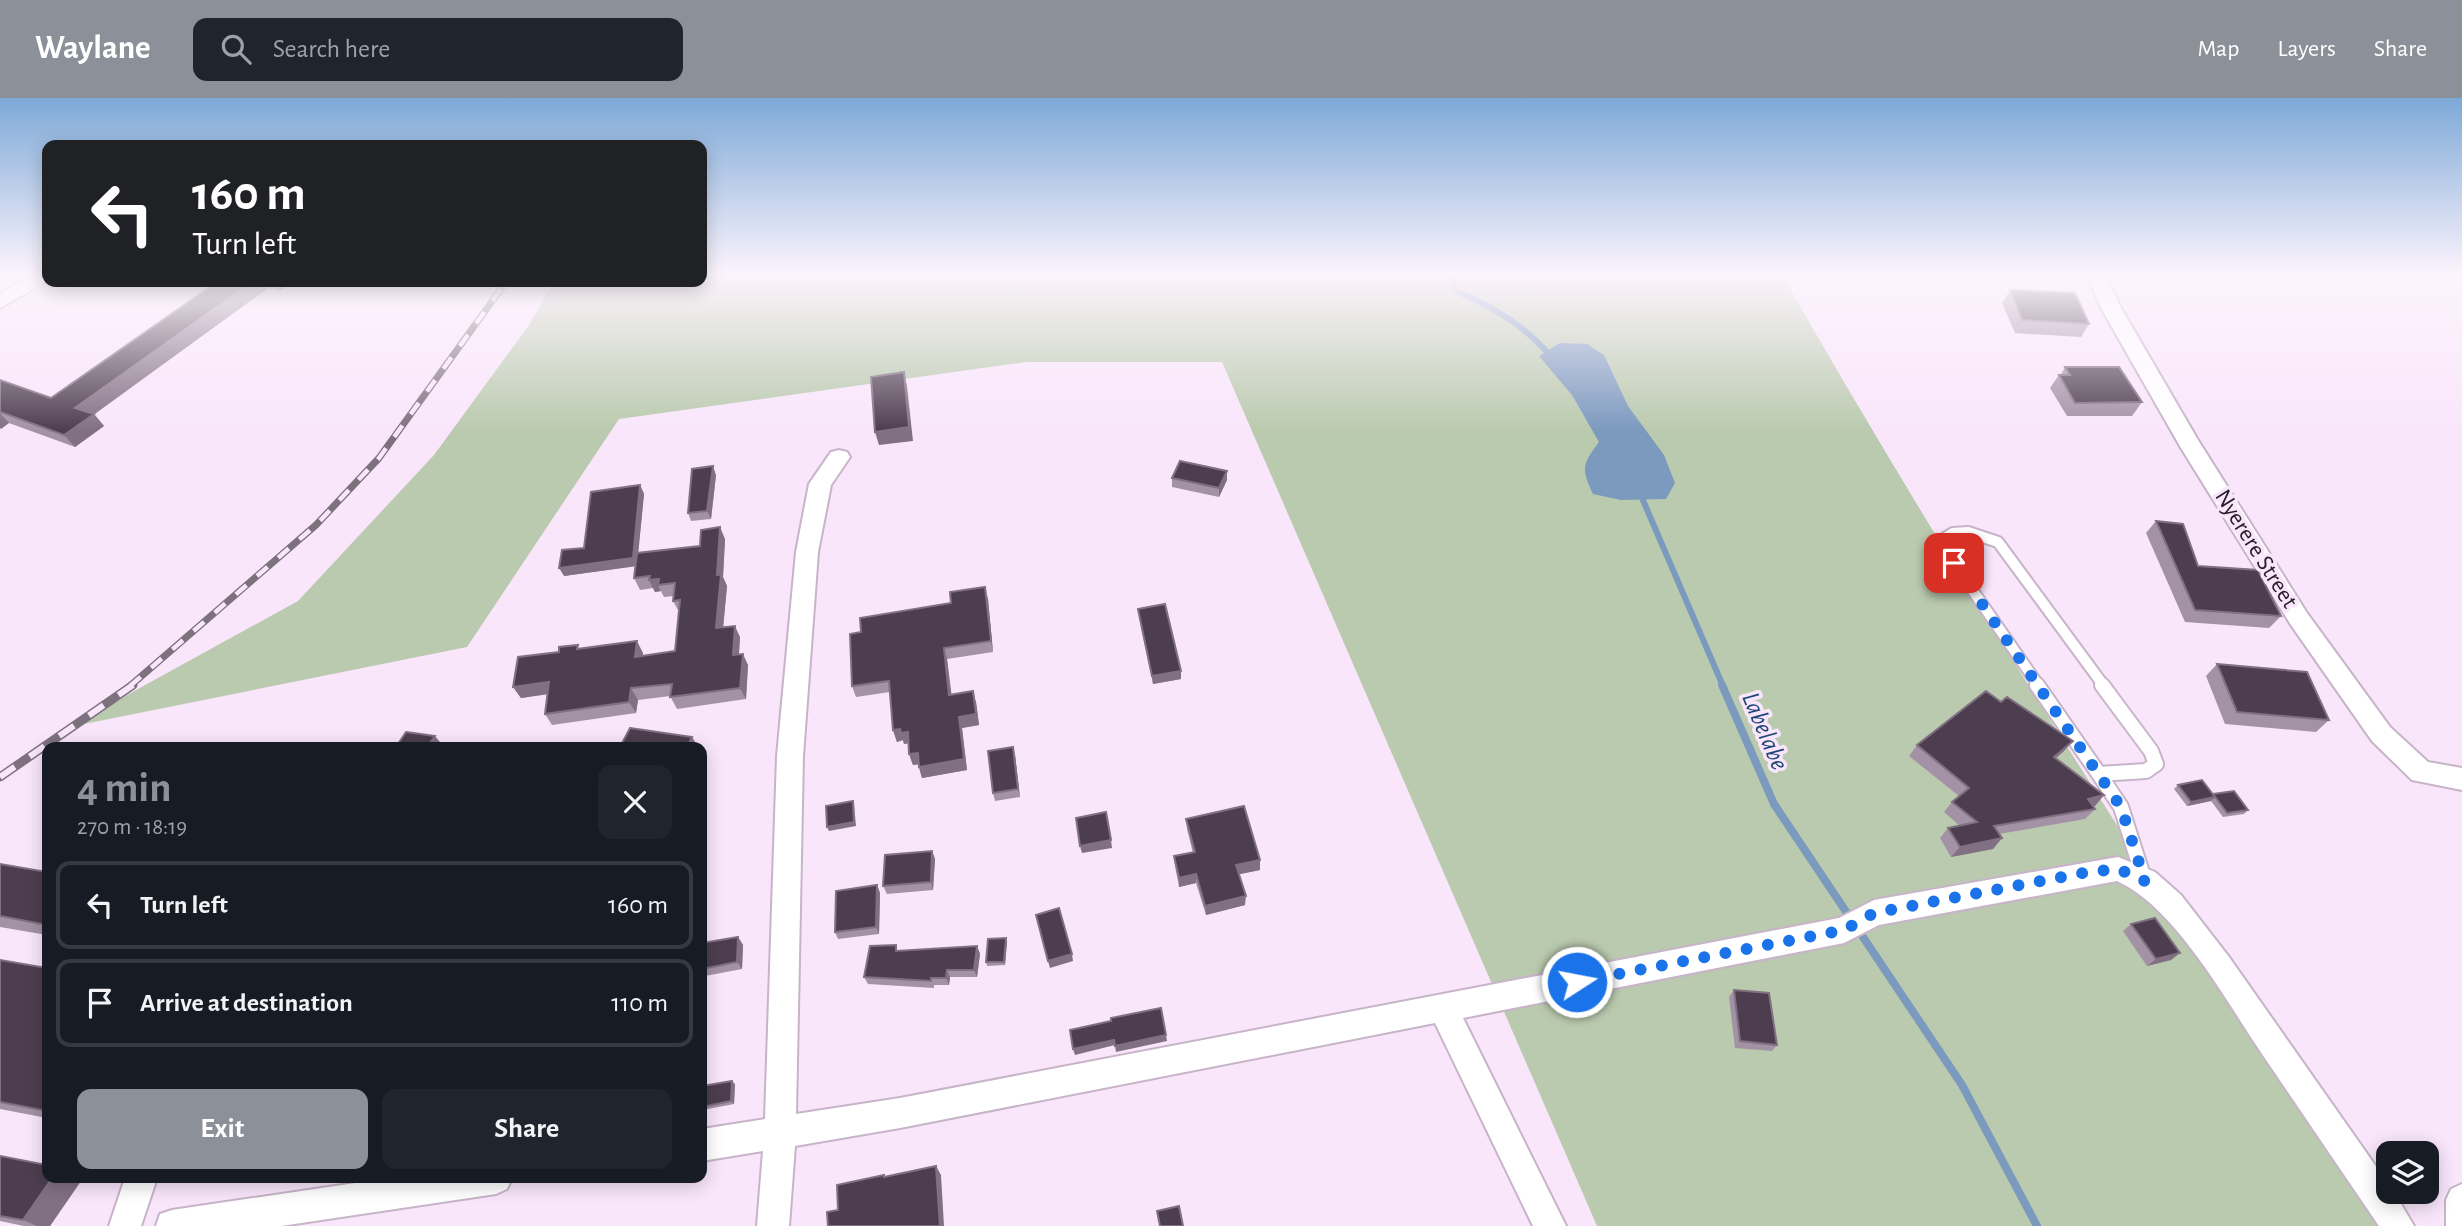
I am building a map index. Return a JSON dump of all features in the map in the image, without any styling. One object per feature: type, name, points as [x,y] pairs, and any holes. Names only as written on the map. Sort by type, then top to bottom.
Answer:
[{"type":"street","name":"Nyerere Street","points":[[2121,326],[2189,443],[2299,619],[2381,734],[2421,772],[2462,779]]},
{"type":"street","points":[[773,1226],[780,1133],[790,756],[806,566],[811,518],[820,484],[839,457]]},
{"type":"street","points":[[707,1144],[900,1113],[1844,930],[1874,913],[2088,872],[2118,869],[2145,881],[2171,904],[2219,966],[2398,1226]]},
{"type":"street","points":[[1443,1008],[1550,1226]]},
{"type":"street","points":[[125,1226],[139,1183]]},
{"type":"street","points":[[172,1226],[462,1183]]},
{"type":"street","points":[[2462,1200],[2462,1226]]},
{"type":"lane","points":[[2099,774],[2146,771],[2156,764],[2151,751],[1998,542],[1981,532],[1947,535],[1939,542],[2121,807],[2145,881]]},
{"type":"green space","points":[[529,326],[1811,326],[1923,515],[2071,754],[2377,1226],[1597,1226],[1222,362],[1026,362],[619,419],[467,647],[69,727],[298,601],[434,455]]},
{"type":"water","points":[[1560,343],[1587,344],[1604,355],[1628,406],[1664,455],[1675,483],[1666,499],[1621,500],[1593,494],[1586,478],[1585,467],[1599,442],[1572,395],[1539,356]]},
{"type":"building","points":[[155,326],[191,326],[75,408],[94,414],[64,435],[0,412],[0,380],[51,398]]},
{"type":"building","points":[[2065,367],[2119,367],[2142,402],[2075,403],[2059,375],[2070,375]]},
{"type":"building","points":[[904,372],[909,427],[875,432],[871,377]]},
{"type":"building","points":[[1180,461],[1227,471],[1219,488],[1172,478]]},
{"type":"building","points":[[713,466],[707,511],[688,513],[692,469]]},
{"type":"building","points":[[640,485],[633,558],[559,568],[562,550],[584,548],[591,492]]},
{"type":"building","points":[[2156,521],[2183,524],[2198,566],[2258,570],[2281,616],[2195,610]]},
{"type":"building","points":[[720,527],[717,575],[721,574],[716,628],[735,626],[733,655],[743,654],[740,688],[670,697],[672,684],[631,688],[629,702],[545,714],[549,682],[513,687],[518,657],[559,652],[559,647],[578,645],[577,649],[637,641],[635,657],[675,651],[680,600],[673,601],[675,583],[658,585],[659,579],[649,580],[650,576],[634,578],[637,553],[700,546],[701,530]]},
{"type":"building","points":[[985,587],[991,641],[944,648],[949,695],[973,691],[976,714],[959,717],[964,759],[919,767],[918,753],[909,754],[908,732],[893,730],[889,681],[852,686],[850,634],[861,632],[860,618],[951,603],[950,592]]},
{"type":"building","points":[[1165,604],[1181,671],[1152,676],[1138,609]]},
{"type":"building","points":[[2217,664],[2307,672],[2329,720],[2237,712]]},
{"type":"building","points":[[1986,691],[2001,702],[2007,697],[2073,741],[2054,757],[2104,795],[2088,799],[2095,809],[1994,826],[2002,838],[1960,847],[1948,828],[1977,822],[1952,802],[1969,788],[1917,745]]},
{"type":"building","points":[[630,728],[692,737],[690,742],[623,742]]},
{"type":"building","points":[[406,732],[435,736],[431,742],[399,742]]},
{"type":"building","points":[[1013,747],[1018,789],[993,793],[988,751]]},
{"type":"building","points":[[2202,780],[2215,797],[2191,802],[2178,785]]},
{"type":"building","points":[[2234,791],[2248,810],[2227,813],[2213,794]]},
{"type":"building","points":[[853,801],[854,822],[827,827],[826,806]]},
{"type":"building","points":[[1244,806],[1260,860],[1236,865],[1246,896],[1205,906],[1196,874],[1179,878],[1174,856],[1195,852],[1186,819]]},
{"type":"building","points":[[1106,812],[1111,840],[1080,846],[1076,818]]},
{"type":"building","points":[[932,851],[931,882],[883,886],[885,855]]},
{"type":"building","points":[[0,864],[42,871],[42,924],[0,916]]},
{"type":"building","points":[[877,885],[876,927],[835,932],[836,891]]},
{"type":"building","points":[[1059,908],[1072,954],[1048,961],[1036,915]]},
{"type":"building","points":[[2155,918],[2180,953],[2156,959],[2131,924]]},
{"type":"building","points":[[738,937],[737,962],[707,968],[707,942]]},
{"type":"building","points":[[1006,938],[1004,962],[986,962],[988,939]]},
{"type":"building","points":[[896,945],[896,951],[977,946],[974,970],[947,970],[946,978],[931,978],[931,981],[864,977],[870,946]]},
{"type":"building","points":[[0,960],[42,967],[42,1110],[0,1102]]},
{"type":"building","points":[[1734,990],[1769,993],[1777,1045],[1740,1041]]},
{"type":"building","points":[[1161,1008],[1166,1035],[1115,1046],[1114,1040],[1073,1049],[1070,1030]]},
{"type":"building","points":[[732,1081],[731,1101],[707,1106],[707,1085]]},
{"type":"building","points":[[0,1156],[42,1164],[42,1183],[49,1183],[23,1220],[0,1216]]},
{"type":"building","points":[[936,1166],[940,1226],[828,1226],[827,1212],[838,1210],[837,1185]]},
{"type":"building","points":[[1179,1206],[1183,1226],[1160,1226],[1157,1211]]},
{"type":"waterway","name":"Labelabe","points":[[1517,326],[1553,359]]},
{"type":"waterway","name":"Labelabe","points":[[1639,491],[1723,686]]},
{"type":"waterway","name":"Labelabe","points":[[1722,685],[1774,804],[1962,1085],[2037,1226]]},
{"type":"railway","points":[[130,686],[316,525],[379,458],[475,326]]},
{"type":"railway","points":[[51,742],[133,685]]},
{"type":"railway","points":[[0,777],[42,748]]},
{"type":"route","points":[[1577,982],[1844,930],[1874,913],[2088,872],[2118,869],[2145,881],[2121,807],[1954,563]]}]
